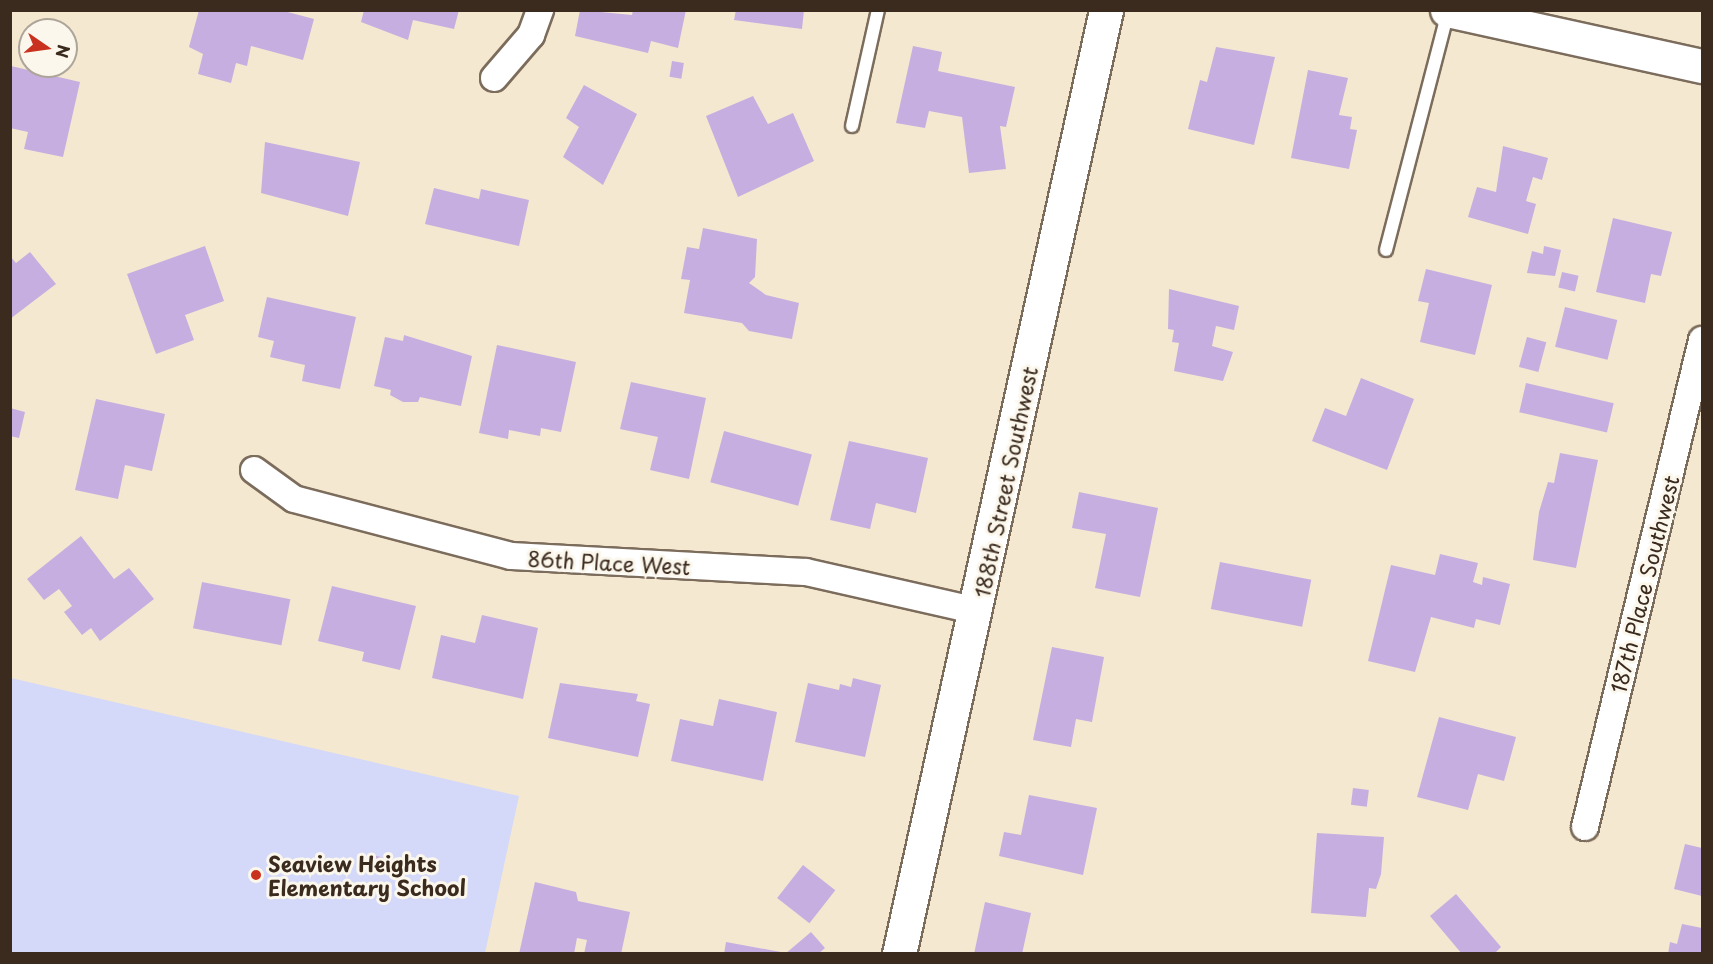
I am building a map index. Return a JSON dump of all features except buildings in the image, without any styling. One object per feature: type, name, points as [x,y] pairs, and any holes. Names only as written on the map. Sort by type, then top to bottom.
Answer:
[{"type":"street","points":[[494,78],[531,35],[540,10]]},
{"type":"street","name":"188th Street Southwest","points":[[899,954],[977,611],[1106,10]]},
{"type":"street","points":[[1448,11],[1702,66]]},
{"type":"street","name":"187th Place Southwest","points":[[1585,827],[1702,340]]},
{"type":"street","name":"86th Place West","points":[[254,470],[294,499],[511,556],[806,572],[977,611]]},
{"type":"lane","points":[[852,126],[878,10]]},
{"type":"lane","points":[[1386,250],[1448,11]]},
{"type":"shaded area","name":"Seaview Heights Elementary School","points":[[11,678],[519,796],[485,953],[11,954]]},
{"type":"place","name":"Seaview Heights Elementary School","points":[[256,875]]}]
